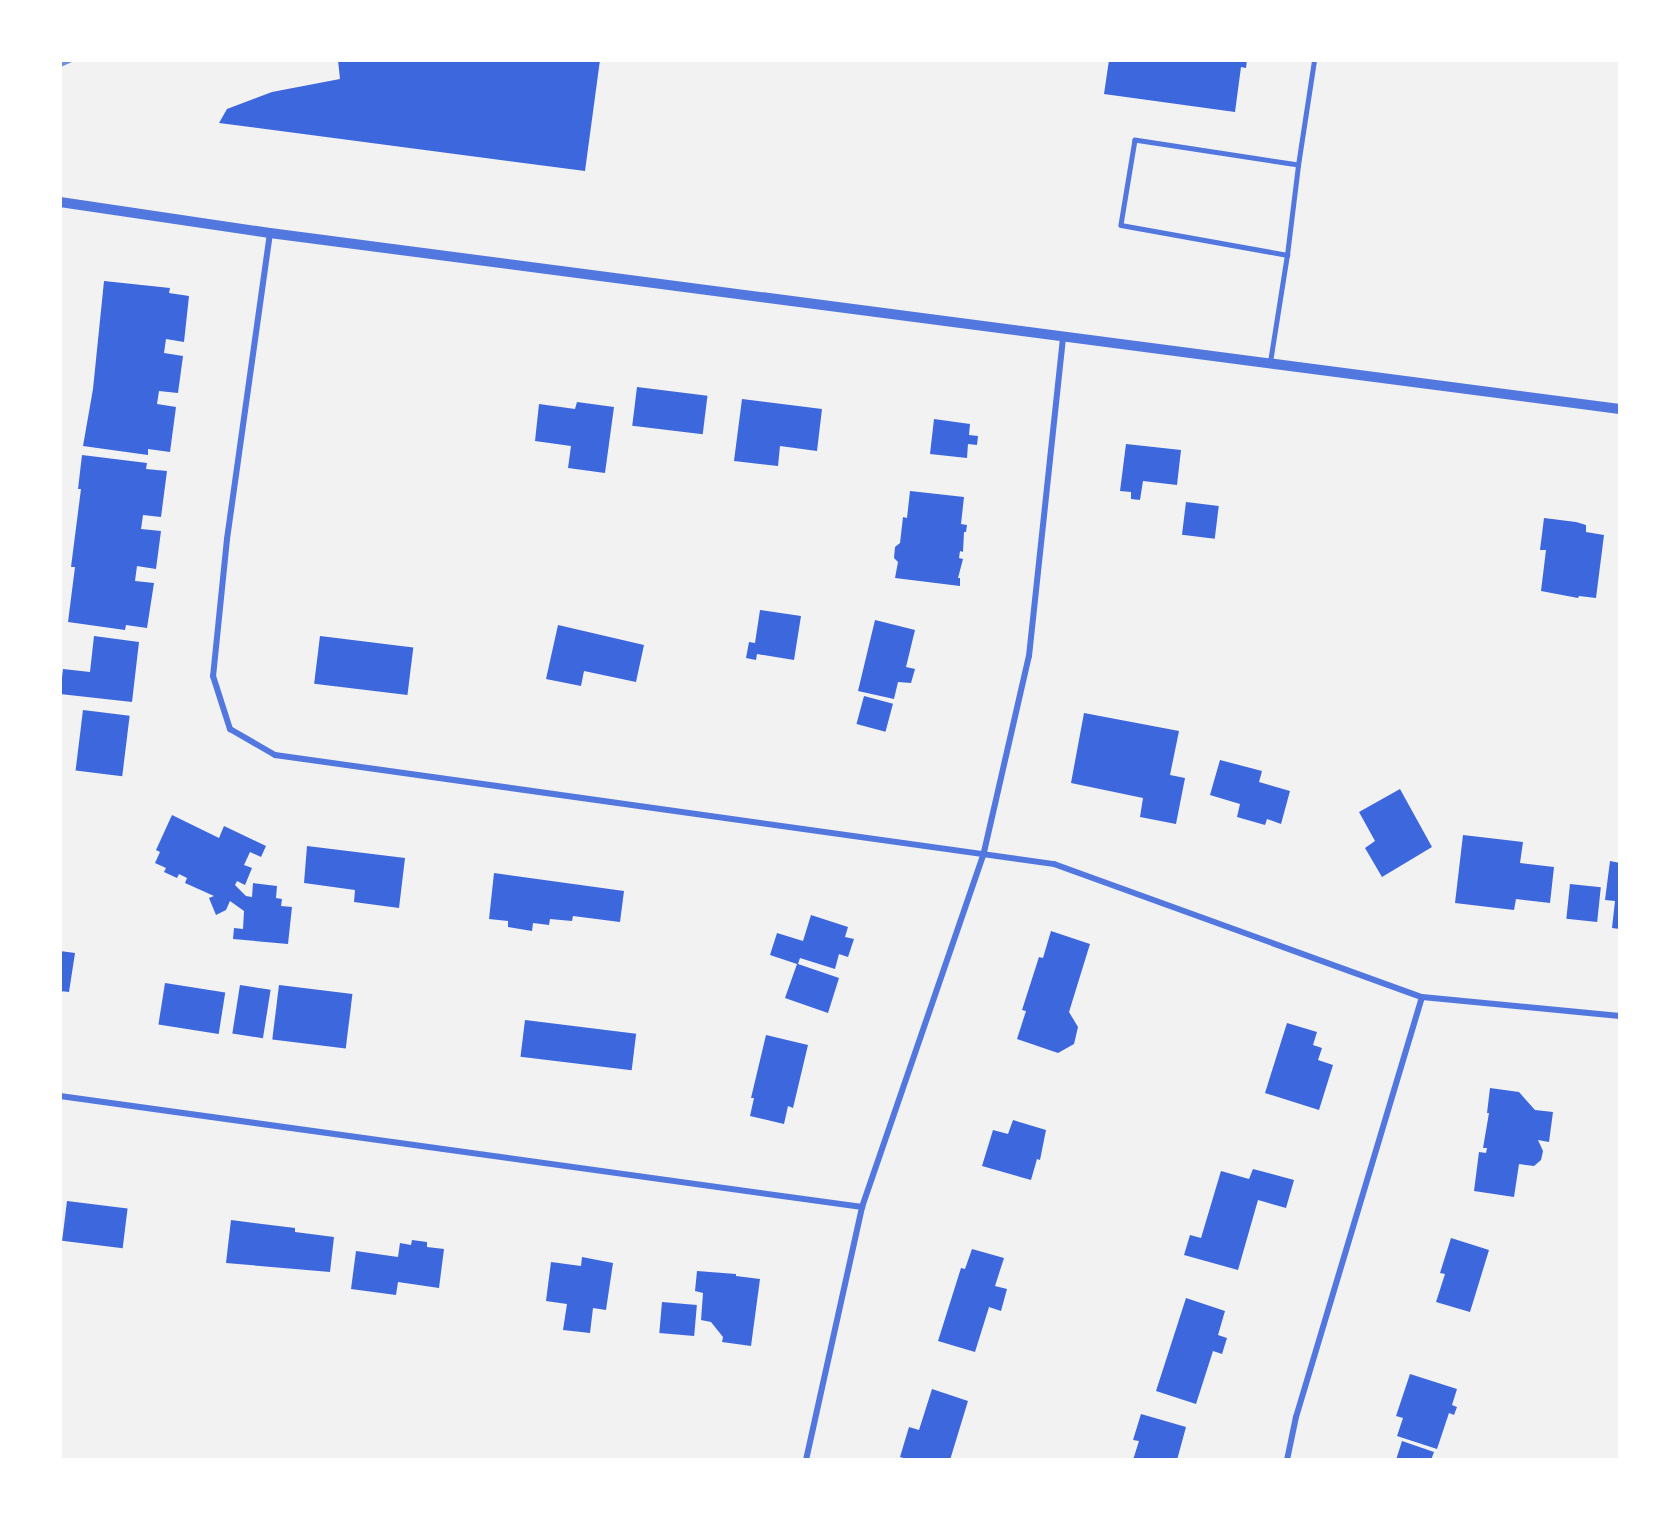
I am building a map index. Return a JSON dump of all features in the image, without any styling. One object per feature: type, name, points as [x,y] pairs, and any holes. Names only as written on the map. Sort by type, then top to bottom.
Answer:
[{"type":"street","points":[[60,202],[270,233],[1620,409]]},
{"type":"street","points":[[270,233],[227,539],[213,676],[230,729],[275,755],[984,852],[1054,864],[1422,997],[1620,1017]]},
{"type":"street","points":[[806,1460],[862,1208],[984,852],[1029,656],[1063,336]]},
{"type":"street","points":[[1287,1460],[1296,1417],[1422,997]]},
{"type":"street","points":[[60,1096],[862,1208]]},
{"type":"lane","points":[[1270,363],[1314,60]]},
{"type":"lane","points":[[1287,255],[1121,225],[1136,140],[1298,165]]},
{"type":"building","points":[[338,60],[600,60],[585,171],[219,123],[227,109],[272,92],[340,79]]},
{"type":"building","points":[[1109,60],[1247,60],[1246,68],[1241,67],[1235,112],[1104,94]]},
{"type":"building","points":[[104,281],[170,288],[169,293],[189,296],[184,342],[166,339],[164,353],[183,356],[178,393],[159,391],[157,404],[176,407],[170,452],[148,449],[148,455],[83,446],[93,389]]},
{"type":"building","points":[[637,387],[707,396],[703,434],[632,426]]},
{"type":"building","points":[[742,399],[822,409],[817,451],[780,446],[778,466],[734,461]]},
{"type":"building","points":[[577,402],[614,407],[605,473],[568,468],[571,446],[535,441],[539,404],[575,409]]},
{"type":"building","points":[[934,419],[970,424],[969,435],[978,436],[977,445],[968,444],[967,458],[930,454]]},
{"type":"building","points":[[1126,444],[1181,450],[1177,485],[1143,481],[1140,500],[1131,499],[1131,492],[1120,491]]},
{"type":"building","points":[[82,455],[147,463],[146,469],[167,471],[161,517],[143,515],[141,529],[161,531],[156,569],[137,566],[135,581],[154,583],[147,628],[126,625],[125,630],[68,622],[75,567],[71,567],[81,489],[78,489]]},
{"type":"building","points":[[910,491],[964,497],[961,524],[967,525],[966,532],[964,532],[963,552],[960,551],[959,558],[963,559],[958,578],[960,578],[960,586],[895,578],[898,562],[894,558],[895,547],[900,543],[903,517],[907,518]]},
{"type":"building","points":[[1186,502],[1219,506],[1215,539],[1182,535]]},
{"type":"building","points":[[1544,518],[1576,522],[1586,525],[1586,532],[1604,535],[1596,598],[1579,596],[1578,598],[1541,591],[1546,550],[1540,550]]},
{"type":"building","points":[[760,610],[801,616],[794,660],[757,654],[756,660],[746,658],[749,642],[755,643]]},
{"type":"building","points":[[875,620],[915,630],[906,667],[915,669],[911,683],[898,682],[894,699],[858,691]]},
{"type":"building","points":[[558,625],[644,645],[636,682],[584,671],[581,686],[546,679]]},
{"type":"building","points":[[94,636],[139,642],[132,702],[60,694],[63,669],[90,672]]},
{"type":"building","points":[[320,636],[413,647],[407,695],[314,684]]},
{"type":"building","points":[[864,696],[893,704],[885,732],[856,724]]},
{"type":"building","points":[[83,710],[130,716],[122,776],[76,771]]},
{"type":"building","points":[[1084,713],[1179,731],[1170,775],[1185,778],[1176,824],[1140,817],[1143,798],[1071,783]]},
{"type":"building","points":[[1220,760],[1262,771],[1259,782],[1290,791],[1281,824],[1267,819],[1265,825],[1237,817],[1240,804],[1210,795]]},
{"type":"building","points":[[1400,789],[1432,847],[1382,877],[1365,848],[1375,841],[1359,812]]},
{"type":"building","points":[[172,815],[219,838],[224,826],[266,846],[261,857],[250,852],[244,865],[252,868],[245,885],[237,881],[235,885],[246,896],[252,897],[253,883],[277,886],[276,898],[282,899],[281,906],[292,907],[288,944],[233,939],[234,928],[243,929],[244,911],[230,901],[226,910],[216,915],[209,898],[214,896],[185,883],[187,878],[179,874],[177,878],[164,872],[166,868],[155,863],[160,852],[156,850]]},
{"type":"building","points":[[1463,835],[1523,842],[1520,863],[1554,867],[1550,903],[1516,899],[1514,910],[1455,903]]},
{"type":"building","points":[[307,846],[405,858],[399,908],[354,902],[355,890],[304,883]]},
{"type":"building","points":[[1610,861],[1620,863],[1620,929],[1612,928],[1615,901],[1605,900]]},
{"type":"building","points":[[494,873],[624,891],[620,922],[573,916],[572,921],[550,919],[549,925],[533,923],[532,931],[508,927],[508,921],[489,919]]},
{"type":"building","points":[[1570,884],[1601,887],[1597,922],[1566,919]]},
{"type":"building","points":[[811,915],[848,927],[845,937],[854,939],[848,957],[839,954],[835,969],[800,958],[798,964],[839,978],[828,1013],[785,998],[797,964],[770,955],[777,933],[803,941]]},
{"type":"building","points":[[1051,931],[1090,944],[1069,1012],[1078,1027],[1074,1044],[1058,1053],[1017,1039],[1026,1011],[1022,1010],[1039,957],[1043,958]]},
{"type":"building","points":[[60,951],[75,953],[69,992],[60,991]]},
{"type":"building","points":[[165,983],[225,993],[219,1034],[158,1024]]},
{"type":"building","points":[[240,985],[271,990],[263,1038],[232,1033]]},
{"type":"building","points":[[279,985],[352,994],[346,1049],[272,1040]]},
{"type":"building","points":[[525,1020],[636,1034],[632,1070],[520,1057]]},
{"type":"building","points":[[1287,1023],[1317,1032],[1313,1045],[1322,1048],[1318,1060],[1333,1065],[1319,1110],[1265,1093]]},
{"type":"building","points":[[766,1035],[808,1045],[793,1108],[788,1106],[784,1124],[750,1116],[754,1098],[751,1098]]},
{"type":"building","points":[[1490,1088],[1519,1092],[1535,1110],[1553,1112],[1549,1142],[1538,1140],[1543,1151],[1541,1160],[1534,1166],[1519,1164],[1514,1197],[1474,1191],[1479,1152],[1486,1153],[1487,1148],[1483,1148],[1489,1113],[1487,1113]]},
{"type":"building","points":[[1013,1120],[1046,1130],[1040,1160],[1037,1159],[1031,1180],[982,1166],[993,1130],[1008,1134]]},
{"type":"building","points":[[1253,1169],[1294,1180],[1286,1208],[1258,1200],[1238,1270],[1184,1255],[1190,1235],[1201,1238],[1221,1171],[1249,1179]]},
{"type":"building","points":[[67,1201],[128,1208],[123,1248],[62,1241]]},
{"type":"building","points":[[231,1220],[295,1228],[295,1232],[334,1237],[330,1272],[226,1263]]},
{"type":"building","points":[[1451,1238],[1489,1250],[1470,1312],[1436,1302],[1445,1274],[1440,1273]]},
{"type":"building","points":[[412,1240],[427,1242],[427,1247],[444,1249],[439,1288],[398,1282],[396,1295],[351,1289],[356,1251],[398,1257],[400,1243],[411,1245]]},
{"type":"building","points":[[972,1249],[1004,1258],[995,1286],[1007,1289],[1001,1311],[989,1307],[975,1352],[938,1341],[961,1268],[965,1269]]},
{"type":"building","points":[[582,1257],[613,1263],[606,1310],[593,1308],[590,1333],[563,1330],[567,1304],[546,1301],[551,1262],[581,1266]]},
{"type":"building","points":[[697,1271],[736,1274],[736,1276],[760,1279],[751,1346],[722,1342],[723,1337],[711,1322],[701,1320],[703,1293],[695,1291]]},
{"type":"building","points":[[1186,1298],[1225,1311],[1218,1335],[1227,1338],[1222,1354],[1213,1351],[1196,1404],[1156,1391]]},
{"type":"building","points":[[662,1302],[697,1305],[694,1336],[659,1333]]},
{"type":"building","points":[[1410,1374],[1457,1389],[1452,1405],[1457,1407],[1454,1415],[1449,1413],[1437,1449],[1397,1436],[1403,1418],[1396,1416]]},
{"type":"building","points":[[932,1389],[968,1401],[950,1460],[910,1460],[900,1457],[909,1427],[919,1430]]},
{"type":"building","points":[[1141,1414],[1186,1427],[1177,1460],[1133,1460],[1139,1441],[1133,1440]]},
{"type":"building","points":[[1402,1441],[1434,1452],[1431,1460],[1396,1460]]},
{"type":"railway","points":[[60,64],[69,60]]}]
